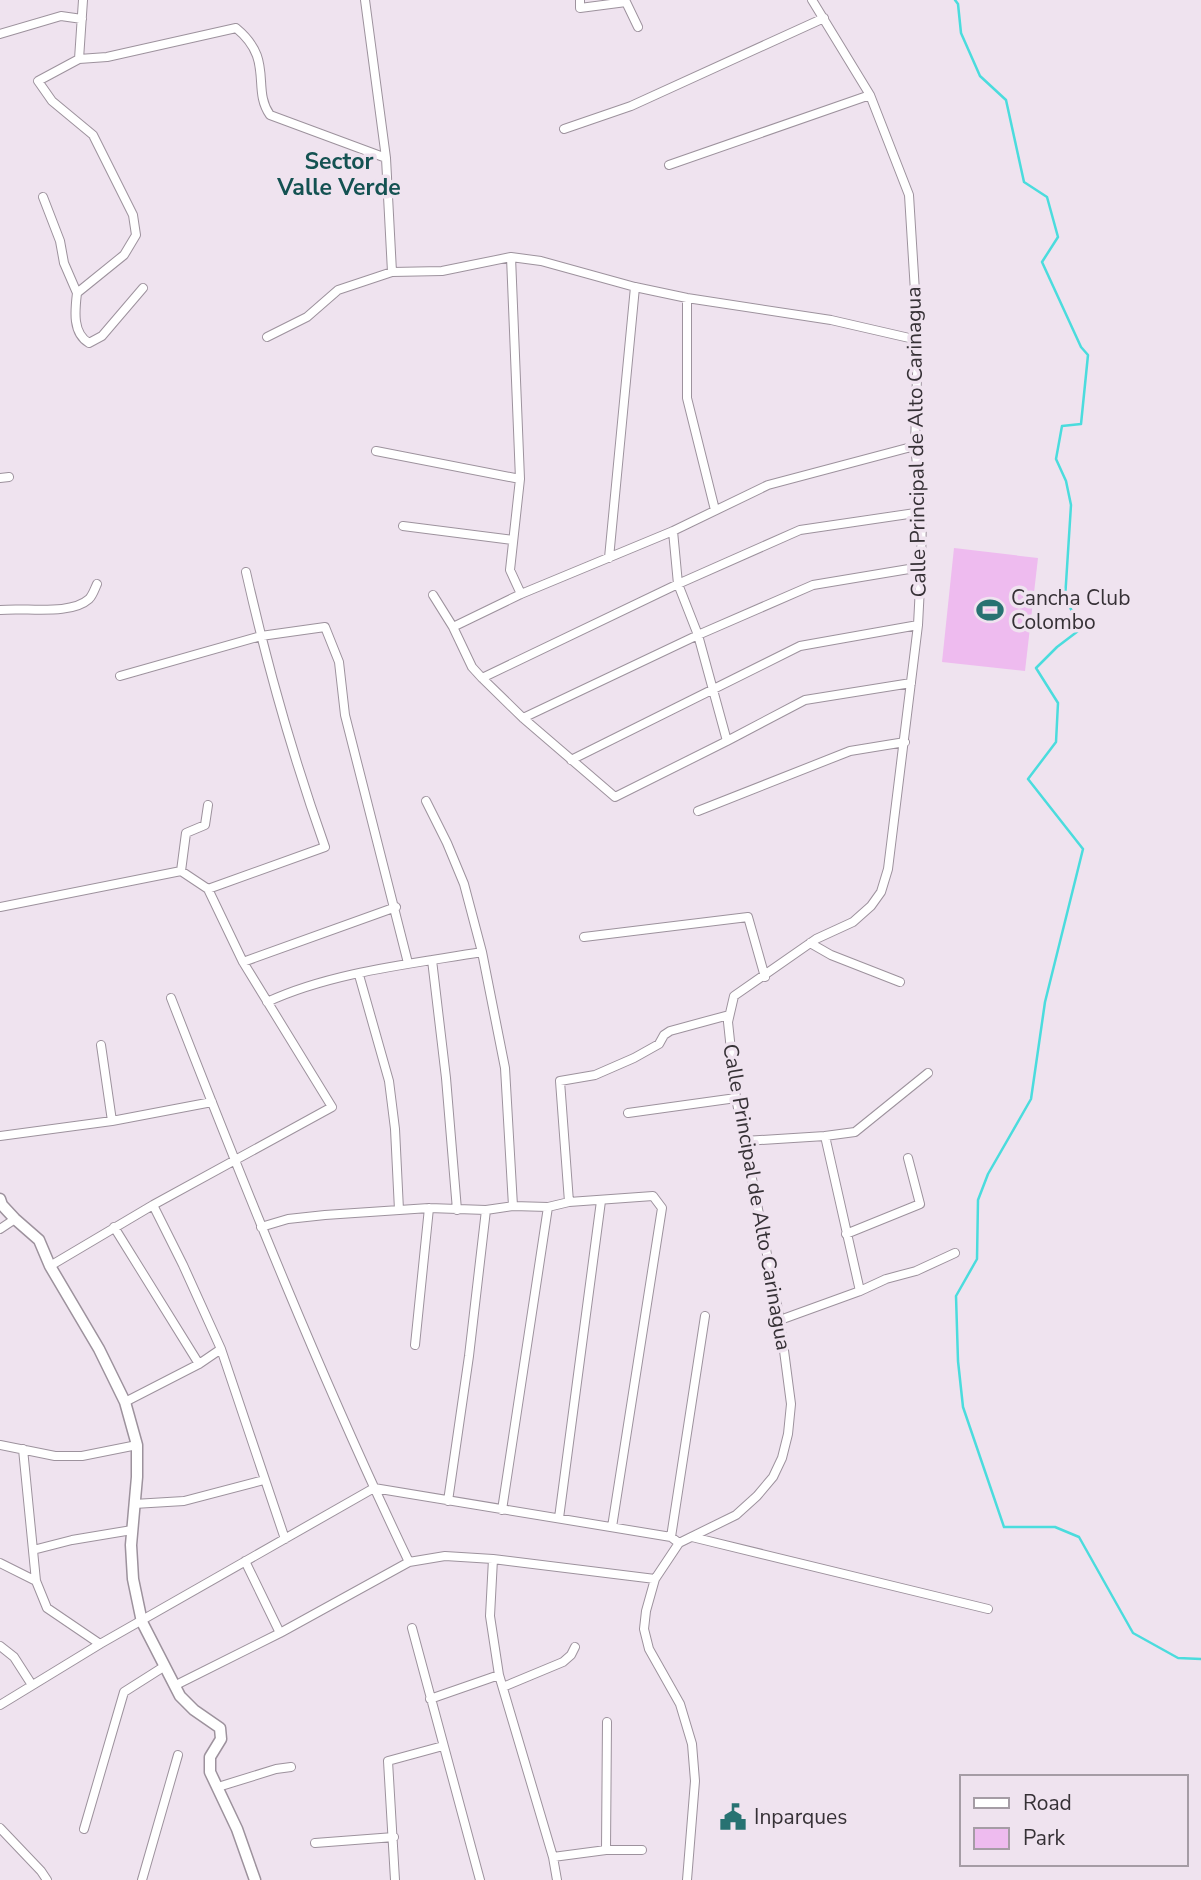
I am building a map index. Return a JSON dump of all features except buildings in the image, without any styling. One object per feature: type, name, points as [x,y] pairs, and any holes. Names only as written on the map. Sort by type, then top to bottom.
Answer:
[{"type":"street","points":[[79,59],[83,0]]},
{"type":"street","points":[[365,0],[386,158],[392,272]]},
{"type":"street","points":[[580,0],[580,8],[626,2],[639,27]]},
{"type":"street","name":"Calle Principal de Alto Carinagua","points":[[687,1880],[695,1781],[692,1744],[680,1704],[649,1649],[644,1629],[646,1611],[656,1579],[675,1540],[692,1536],[736,1515],[773,1477],[782,1458],[788,1434],[791,1404],[780,1320],[736,1098],[727,1022],[734,996],[765,977],[810,943],[853,922],[871,906],[881,892],[888,869],[918,625],[922,512],[915,446],[918,340],[909,195],[870,95],[812,0]]},
{"type":"street","points":[[0,34],[61,16],[82,19]]},
{"type":"street","points":[[564,129],[631,106],[824,18]]},
{"type":"street","points":[[77,293],[124,255],[136,235],[133,215],[93,135],[52,100],[38,81],[79,59],[107,57],[236,27],[248,38],[261,62],[265,107],[270,115],[386,158]]},
{"type":"street","points":[[669,165],[870,95]]},
{"type":"street","points":[[43,197],[60,241],[64,263],[77,293],[75,311],[78,330],[83,339],[89,343],[102,336],[143,288]]},
{"type":"street","points":[[267,337],[307,317],[338,290],[392,272],[442,271],[512,257],[541,261],[687,298],[831,320],[918,340]]},
{"type":"street","points":[[512,257],[520,479],[510,570],[521,594]]},
{"type":"street","points":[[609,558],[635,286]]},
{"type":"street","points":[[687,298],[687,398],[715,510]]},
{"type":"street","points":[[453,627],[521,594],[673,531],[768,485],[915,446]]},
{"type":"street","points":[[376,451],[520,479]]},
{"type":"street","points":[[482,678],[678,584],[800,530],[922,512]]},
{"type":"street","points":[[403,526],[513,540]]},
{"type":"street","points":[[673,531],[678,584],[698,635],[726,741]]},
{"type":"street","points":[[523,718],[698,635],[813,585],[921,567]]},
{"type":"street","points":[[208,889],[325,847],[298,770],[246,572]]},
{"type":"street","points":[[0,610],[69,609],[90,598],[97,583]]},
{"type":"street","points":[[433,595],[453,627],[472,667],[523,718],[615,797],[805,700],[911,683]]},
{"type":"street","points":[[571,760],[800,646],[918,625]]},
{"type":"street","points":[[120,676],[261,636],[325,627],[339,662],[345,715],[396,907],[408,963]]},
{"type":"street","points":[[698,811],[850,751],[905,742]]},
{"type":"street","points":[[426,801],[464,884],[482,952],[505,1068],[513,1206]]},
{"type":"street","points":[[181,871],[186,833],[205,825],[208,805]]},
{"type":"street","points":[[0,907],[181,871],[208,889],[243,962],[332,1107],[153,1205],[50,1266]]},
{"type":"street","points":[[243,962],[396,907]]},
{"type":"street","points":[[584,937],[748,917],[765,977]]},
{"type":"street","points":[[810,943],[831,955],[900,982]]},
{"type":"street","points":[[267,1002],[292,990],[408,963],[482,952]]},
{"type":"street","points":[[432,960],[446,1078],[457,1210]]},
{"type":"street","points":[[359,975],[388,1082],[395,1129],[399,1210]]},
{"type":"street","points":[[172,998],[261,1227],[374,1488],[410,1562]]},
{"type":"street","points":[[569,1202],[560,1082],[595,1075],[634,1058],[659,1044],[670,1031],[729,1015]]},
{"type":"street","points":[[100,1045],[112,1121]]},
{"type":"street","points":[[744,1142],[855,1132],[928,1073]]},
{"type":"street","points":[[628,1113],[736,1098]]},
{"type":"street","points":[[0,1136],[112,1121],[212,1102]]},
{"type":"street","points":[[825,1136],[860,1291]]},
{"type":"street","points":[[846,1234],[920,1205],[908,1158]]},
{"type":"street","points":[[261,1227],[288,1219],[399,1210],[548,1207],[569,1202],[653,1196],[662,1208],[612,1527]]},
{"type":"street","points":[[0,1199],[15,1219],[39,1240],[50,1266],[99,1349],[125,1402],[137,1445],[132,1530],[133,1578],[142,1622],[186,1703],[220,1728],[221,1739],[210,1757],[210,1772],[237,1829],[255,1880]]},
{"type":"street","points":[[559,1518],[601,1201]]},
{"type":"street","points":[[153,1205],[221,1349],[285,1539]]},
{"type":"street","points":[[502,1510],[548,1207]]},
{"type":"street","points":[[415,1345],[429,1208]]},
{"type":"street","points":[[447,1501],[469,1356],[486,1210]]},
{"type":"street","points":[[0,1229],[15,1219]]},
{"type":"street","points":[[114,1227],[199,1364]]},
{"type":"street","points":[[780,1320],[886,1279],[916,1271],[955,1253]]},
{"type":"street","points":[[0,1705],[100,1644],[374,1488],[675,1540],[705,1316]]},
{"type":"street","points":[[125,1402],[199,1364],[221,1349]]},
{"type":"street","points":[[0,1444],[55,1456],[82,1456],[137,1445]]},
{"type":"street","points":[[23,1449],[36,1581],[47,1608],[100,1644]]},
{"type":"street","points":[[134,1504],[184,1501],[264,1480]]},
{"type":"street","points":[[33,1550],[72,1539],[132,1530]]},
{"type":"street","points":[[692,1536],[988,1609]]},
{"type":"street","points":[[176,1685],[280,1633],[410,1562],[445,1556],[493,1559],[656,1579]]},
{"type":"street","points":[[493,1559],[490,1616],[499,1675],[553,1857],[557,1880]]},
{"type":"street","points":[[244,1561],[280,1633]]},
{"type":"street","points":[[0,1563],[36,1581]]},
{"type":"street","points":[[412,1628],[480,1880]]},
{"type":"street","points":[[0,1646],[14,1657],[33,1685]]},
{"type":"street","points":[[503,1687],[563,1662],[575,1647]]},
{"type":"street","points":[[83,1829],[124,1692],[165,1666]]},
{"type":"street","points":[[430,1699],[499,1675]]},
{"type":"street","points":[[606,1850],[607,1722]]},
{"type":"street","points":[[395,1880],[388,1761],[443,1746]]},
{"type":"street","points":[[142,1880],[178,1755]]},
{"type":"street","points":[[218,1787],[291,1767]]},
{"type":"street","points":[[0,1828],[47,1880]]},
{"type":"street","points":[[315,1843],[394,1837]]},
{"type":"street","points":[[553,1857],[606,1850],[642,1850]]},
{"type":"green space","name":"Cancha Club Colombo","points":[[954,548],[1038,558],[1025,671],[942,662]]},
{"type":"waterway","points":[[955,0],[958,4],[961,33],[980,76],[1006,100],[1024,182],[1047,197],[1058,237],[1042,262],[1081,347],[1088,355],[1081,424],[1062,426],[1056,459],[1066,481],[1071,505],[1065,599],[1082,628],[1036,668],[1058,703],[1056,742],[1028,779],[1083,849],[1045,1002],[1031,1099],[988,1174],[978,1200],[977,1259],[956,1296],[963,1407],[1004,1527],[1055,1527],[1079,1537],[1133,1633],[1178,1658],[1201,1659]]},
{"type":"place","name":"Cancha Club Colombo","points":[[990,610]]},
{"type":"place","name":"Inparques","points":[[733,1817]]},
{"type":"district","name":"Sector Valle Verde","points":[[339,174]]}]
